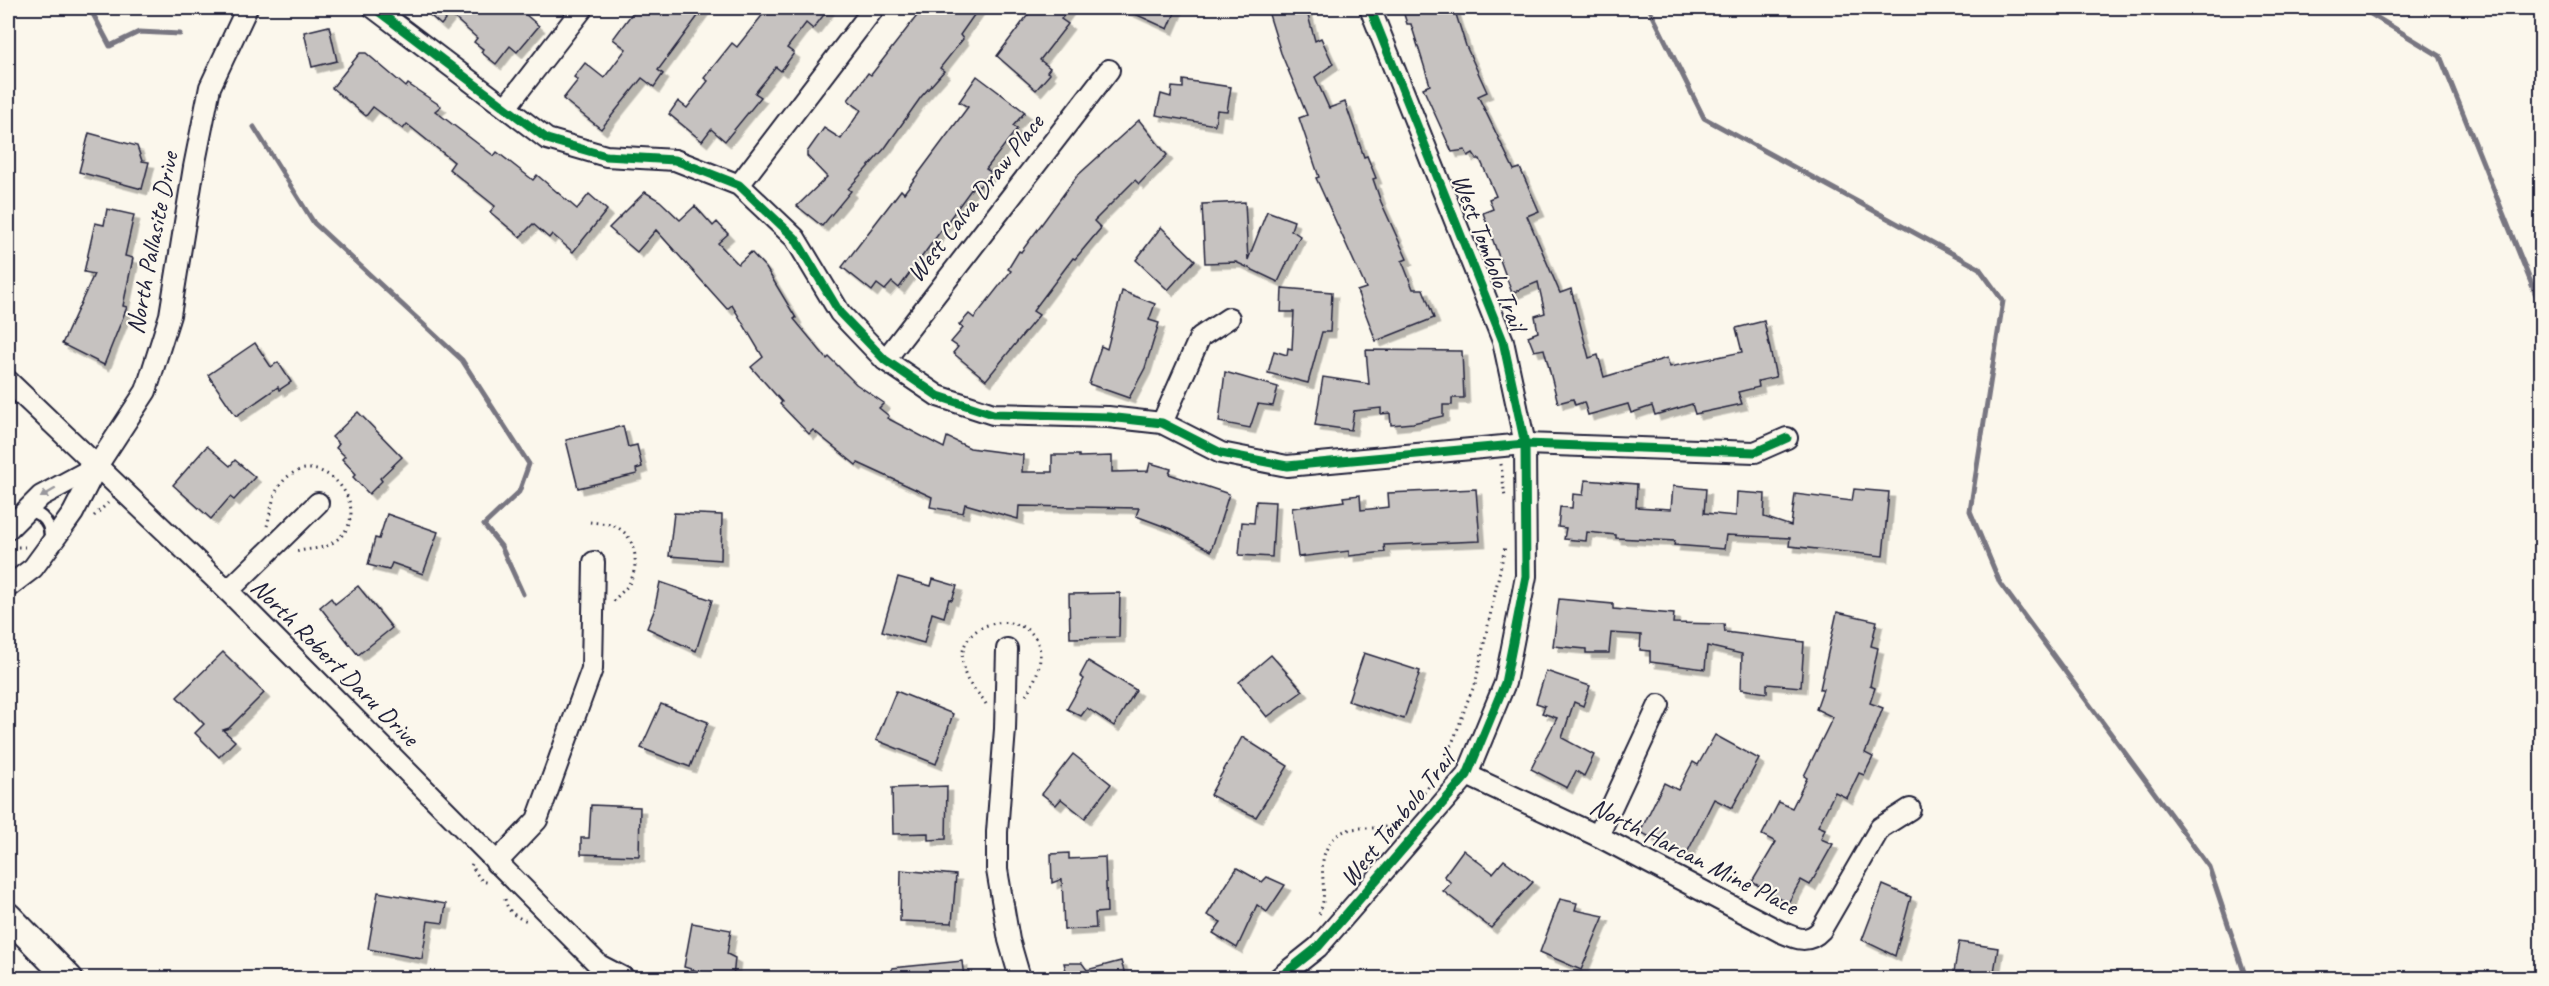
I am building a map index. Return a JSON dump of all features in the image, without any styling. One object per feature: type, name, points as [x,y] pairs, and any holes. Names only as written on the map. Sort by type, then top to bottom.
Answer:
[{"type":"street","name":"North Pallasite Drive","points":[[8,588],[33,568],[73,513],[96,466],[146,391],[170,315],[194,167],[210,87],[247,8]]},
{"type":"street","points":[[374,8],[547,139],[606,156],[675,160],[739,185],[795,238],[840,313],[885,360],[938,396],[993,414],[1108,417],[1162,423],[1221,453],[1287,466],[1525,444],[1755,452],[1787,438]]},
{"type":"street","points":[[506,106],[583,8]]},
{"type":"street","points":[[739,185],[874,8]]},
{"type":"street","name":"West Tombolo Trail","points":[[1280,978],[1318,947],[1467,775],[1505,683],[1526,576],[1525,444],[1503,341],[1370,8]]},
{"type":"street","name":"West Calva Draw Place","points":[[885,360],[1109,70]]},
{"type":"street","points":[[1162,423],[1200,337],[1229,318]]},
{"type":"street","name":"North Robert Daru Drive","points":[[8,381],[228,591],[599,965],[624,978]]},
{"type":"street","points":[[8,530],[41,496],[96,466]]},
{"type":"street","points":[[228,591],[318,503]]},
{"type":"street","points":[[489,856],[537,820],[592,669],[594,562]]},
{"type":"street","points":[[1007,649],[997,870],[1009,940],[1020,978]]},
{"type":"street","points":[[1598,836],[1659,705]]},
{"type":"street","name":"North Harcan Mine Place","points":[[1467,775],[1598,836],[1781,932],[1804,940],[1814,938],[1821,930],[1880,828],[1910,809]]},
{"type":"street","points":[[8,916],[69,978]]},
{"type":"lane","points":[[26,510],[38,513],[47,521],[51,530],[50,545]]},
{"type":"path","points":[[1501,464],[1505,503]]},
{"type":"path","points":[[262,533],[267,527],[276,493],[291,475],[299,471],[319,471],[336,479],[343,486],[350,504],[351,513],[345,531],[330,545],[287,555]]},
{"type":"path","points":[[1318,917],[1325,892],[1322,859],[1328,846],[1340,833],[1352,828],[1389,827],[1398,821],[1431,784],[1458,729],[1466,702],[1475,685],[1505,545]]},
{"type":"path","points":[[471,866],[489,856]]},
{"type":"path","points":[[1313,978],[1328,963],[1318,947]]},
{"type":"building","points":[[422,8],[518,8],[539,26],[517,52],[510,46],[496,64],[481,52],[483,49],[474,42],[477,38],[450,14],[441,25]]},
{"type":"building","points":[[636,8],[704,8],[658,70],[663,74],[654,87],[642,78],[601,129],[563,99],[578,80],[574,77],[585,63],[604,78],[626,49],[613,39]]},
{"type":"building","points":[[768,8],[829,8],[813,29],[806,23],[787,48],[794,53],[781,71],[776,67],[755,93],[761,97],[725,141],[711,129],[702,141],[669,114],[678,101],[687,108],[708,81],[704,78],[732,43],[737,47]]},
{"type":"building","points":[[923,8],[979,8],[960,35],[963,39],[940,68],[944,71],[921,97],[885,148],[848,189],[851,191],[822,226],[797,206],[827,177],[807,156],[807,152],[824,128],[841,139],[861,110],[848,100],[868,73],[871,75]]},
{"type":"building","points":[[1033,8],[1069,8],[1061,19],[1068,24],[1040,60],[1050,68],[1047,72],[1050,74],[1036,90],[997,56]]},
{"type":"building","points":[[1122,8],[1177,8],[1168,29]]},
{"type":"building","points":[[1267,8],[1306,8],[1315,41],[1321,38],[1333,64],[1315,77],[1329,108],[1345,102],[1364,157],[1367,156],[1376,178],[1373,179],[1381,202],[1407,259],[1402,261],[1413,289],[1423,289],[1434,318],[1376,341],[1357,291],[1366,288],[1316,178],[1319,177],[1299,118],[1307,115],[1281,53]]},
{"type":"building","points":[[1402,8],[1454,8],[1466,46],[1487,92],[1478,96],[1514,170],[1520,168],[1539,211],[1527,216],[1560,293],[1571,289],[1589,358],[1598,355],[1604,377],[1667,358],[1670,367],[1742,352],[1736,328],[1764,321],[1776,377],[1758,381],[1759,387],[1738,392],[1742,404],[1695,414],[1692,404],[1655,415],[1652,406],[1631,413],[1628,404],[1588,415],[1584,402],[1575,405],[1573,399],[1558,403],[1544,349],[1534,351],[1528,336],[1538,332],[1535,316],[1545,313],[1538,282],[1512,293],[1483,213],[1493,209],[1489,199],[1496,196],[1480,159],[1477,159],[1473,153],[1468,156],[1465,150],[1452,152],[1423,88],[1430,85],[1411,24],[1407,24]]},
{"type":"building","points":[[329,26],[337,61],[312,67],[304,32]]},
{"type":"building","points":[[360,53],[366,53],[406,87],[408,84],[441,106],[435,111],[494,156],[497,152],[533,180],[537,175],[577,209],[589,194],[607,210],[573,252],[552,234],[549,238],[533,224],[520,237],[490,212],[495,206],[449,169],[454,162],[407,124],[403,129],[373,107],[366,116],[332,88]]},
{"type":"building","points":[[977,76],[1025,112],[1013,126],[1017,129],[986,169],[991,172],[979,187],[975,184],[899,288],[892,282],[885,290],[877,284],[872,291],[842,267],[901,190],[904,193],[968,107],[959,102]]},
{"type":"building","points":[[1183,80],[1231,87],[1227,111],[1217,110],[1215,125],[1156,115],[1161,94],[1171,97],[1172,87],[1183,88]]},
{"type":"building","points":[[1139,120],[1167,155],[1139,184],[1135,180],[1094,221],[1101,228],[1075,259],[1073,258],[1033,311],[1039,315],[986,380],[953,353],[958,347],[951,342],[963,328],[959,325],[969,314],[974,318],[1011,271],[1008,269],[1019,251],[1021,252],[1077,176]]},
{"type":"building","points":[[89,133],[137,146],[142,161],[149,162],[142,189],[79,172]]},
{"type":"building","points":[[645,192],[660,201],[680,220],[695,206],[713,226],[717,222],[728,234],[718,243],[738,264],[751,252],[766,268],[796,318],[794,319],[827,359],[829,357],[856,384],[884,403],[879,408],[889,416],[887,418],[944,448],[947,437],[970,448],[1023,455],[1022,472],[1052,472],[1052,455],[1112,456],[1112,472],[1148,471],[1150,463],[1171,469],[1169,474],[1229,494],[1211,551],[1171,529],[1136,516],[1139,508],[1019,506],[1018,519],[965,504],[963,513],[930,507],[932,497],[858,463],[856,465],[813,430],[809,434],[780,404],[782,402],[751,367],[763,357],[732,305],[727,309],[656,230],[637,252],[609,228]]},
{"type":"building","points":[[1245,202],[1248,260],[1267,211],[1294,221],[1291,230],[1300,236],[1278,282],[1236,262],[1205,263],[1202,204]]},
{"type":"building","points":[[107,209],[134,215],[125,256],[133,258],[123,306],[127,307],[104,365],[62,344],[94,274],[84,272],[95,223],[104,225]]},
{"type":"building","points":[[1161,227],[1195,260],[1168,290],[1136,260]]},
{"type":"building","points":[[1282,288],[1332,292],[1330,332],[1322,332],[1308,383],[1268,373],[1274,351],[1287,355],[1288,348],[1292,349],[1294,312],[1281,312]]},
{"type":"building","points":[[1122,291],[1155,304],[1149,320],[1159,323],[1145,368],[1129,398],[1089,384],[1101,346],[1107,349]]},
{"type":"building","points":[[255,343],[271,367],[278,362],[291,382],[279,390],[278,387],[236,416],[208,375]]},
{"type":"building","points":[[1366,350],[1462,351],[1464,398],[1452,398],[1452,405],[1443,405],[1443,416],[1413,423],[1391,425],[1390,413],[1381,414],[1381,408],[1354,411],[1351,430],[1315,425],[1323,377],[1369,384]]},
{"type":"building","points":[[1225,372],[1278,387],[1273,406],[1258,404],[1250,428],[1219,422]]},
{"type":"building","points":[[358,412],[402,457],[380,478],[382,481],[369,494],[353,477],[356,474],[342,459],[345,456],[336,448],[339,444],[332,437]]},
{"type":"building","points":[[623,426],[628,447],[637,445],[642,467],[636,469],[637,474],[578,488],[566,440]]},
{"type":"building","points":[[207,446],[230,466],[235,460],[255,477],[234,500],[230,497],[211,519],[173,485]]},
{"type":"building","points":[[1585,480],[1637,484],[1636,507],[1671,509],[1673,486],[1706,489],[1704,513],[1736,516],[1737,492],[1765,494],[1764,517],[1791,526],[1795,494],[1852,501],[1854,489],[1889,492],[1883,556],[1789,546],[1790,538],[1726,535],[1724,549],[1674,545],[1675,541],[1616,538],[1616,535],[1587,532],[1586,541],[1564,539],[1566,528],[1558,527],[1560,507],[1572,508],[1573,494],[1583,495]]},
{"type":"building","points":[[1476,489],[1480,541],[1384,545],[1385,552],[1349,556],[1349,551],[1298,557],[1292,508],[1344,501],[1343,497],[1360,495],[1361,510],[1389,507],[1388,493]]},
{"type":"building","points":[[1256,501],[1275,502],[1272,557],[1239,555],[1242,522],[1254,523]]},
{"type":"building","points":[[674,513],[722,515],[721,560],[669,556]]},
{"type":"building","points":[[387,514],[438,532],[423,574],[392,563],[389,570],[368,565],[375,538],[379,539]]},
{"type":"building","points":[[898,577],[931,586],[933,579],[957,586],[952,600],[949,599],[944,617],[932,613],[924,643],[882,631]]},
{"type":"building","points":[[660,582],[712,600],[696,651],[647,628],[654,611]]},
{"type":"building","points":[[358,586],[392,628],[358,655],[320,607],[331,598],[335,604]]},
{"type":"building","points":[[1120,593],[1119,637],[1070,638],[1069,594]]},
{"type":"building","points":[[1559,599],[1613,604],[1613,609],[1674,614],[1673,623],[1724,624],[1725,632],[1804,642],[1801,687],[1767,684],[1767,693],[1741,689],[1742,654],[1707,646],[1705,669],[1650,662],[1650,651],[1640,650],[1641,635],[1611,633],[1609,653],[1586,653],[1586,649],[1553,646]]},
{"type":"building","points":[[1837,612],[1877,621],[1871,646],[1878,648],[1870,686],[1875,688],[1870,703],[1883,708],[1865,753],[1873,757],[1864,775],[1859,773],[1847,798],[1835,792],[1818,826],[1825,829],[1821,839],[1833,844],[1810,885],[1801,880],[1788,903],[1752,882],[1776,842],[1762,835],[1779,802],[1792,808],[1807,778],[1804,776],[1833,717],[1816,709],[1823,689],[1820,689]]},
{"type":"building","points":[[223,652],[264,693],[229,728],[223,730],[235,741],[219,757],[195,733],[204,724],[177,697]]},
{"type":"building","points":[[1364,653],[1420,671],[1404,719],[1348,701]]},
{"type":"building","points":[[1271,655],[1303,691],[1267,717],[1239,682]]},
{"type":"building","points":[[1088,661],[1136,690],[1114,726],[1087,708],[1081,716],[1067,709],[1084,679],[1080,676]]},
{"type":"building","points":[[1546,671],[1590,686],[1583,706],[1574,702],[1562,738],[1594,755],[1584,776],[1576,771],[1567,788],[1531,769],[1557,718],[1542,713],[1545,706],[1536,703]]},
{"type":"building","points":[[896,691],[953,714],[936,764],[876,740]]},
{"type":"building","points":[[661,704],[708,722],[690,767],[641,748]]},
{"type":"building","points":[[1715,735],[1759,759],[1732,808],[1714,799],[1686,855],[1640,832],[1664,783],[1678,790],[1693,762],[1698,765]]},
{"type":"building","points":[[1242,737],[1288,766],[1256,817],[1210,795]]},
{"type":"building","points":[[1073,754],[1111,784],[1085,818],[1061,799],[1056,805],[1042,794]]},
{"type":"building","points":[[947,786],[946,839],[928,840],[928,833],[893,834],[892,788]]},
{"type":"building","points":[[591,805],[640,807],[639,856],[581,854],[581,838],[589,838]]},
{"type":"building","points":[[1463,850],[1493,873],[1504,860],[1533,882],[1491,928],[1443,891],[1451,883],[1444,876]]},
{"type":"building","points":[[1069,853],[1069,859],[1105,857],[1107,912],[1095,913],[1096,928],[1064,930],[1062,879],[1052,883],[1051,854]]},
{"type":"building","points":[[1237,868],[1262,882],[1267,877],[1285,885],[1267,912],[1257,905],[1237,948],[1213,933],[1221,922],[1207,915]]},
{"type":"building","points":[[901,870],[956,875],[952,923],[900,921]]},
{"type":"building","points":[[1883,885],[1911,897],[1895,956],[1862,940]]},
{"type":"building","points":[[378,892],[446,904],[443,923],[428,921],[422,959],[368,949]]},
{"type":"building","points":[[1560,899],[1577,903],[1575,910],[1604,916],[1581,970],[1540,952]]},
{"type":"building","points":[[692,923],[731,930],[727,954],[735,958],[733,978],[721,978],[684,967]]},
{"type":"building","points":[[1959,942],[1998,948],[1993,978],[1953,978]]},
{"type":"building","points":[[962,961],[964,978],[892,978],[892,968]]},
{"type":"building","points":[[1121,961],[1126,978],[1068,978],[1064,963],[1082,963],[1087,970]]},
{"type":"waterway","points":[[79,8],[93,14],[110,46],[139,32],[180,34]]},
{"type":"waterway","points":[[1649,8],[1704,118],[1979,268],[2003,301],[1970,511],[2000,583],[2209,867],[2246,978]]},
{"type":"waterway","points":[[2361,8],[2440,56],[2542,310]]},
{"type":"waterway","points":[[8,76],[11,89],[8,93]]},
{"type":"waterway","points":[[254,127],[314,223],[462,360],[529,464],[519,492],[484,525],[501,546],[523,594]]},
{"type":"cycle path","points":[[374,8],[547,139],[606,156],[675,160],[739,185],[795,238],[840,313],[885,360],[938,396],[993,414],[1108,417],[1162,423],[1221,453],[1287,466],[1525,444],[1755,452],[1787,438]]},
{"type":"cycle path","points":[[1279,978],[1318,947],[1467,775],[1505,683],[1526,576],[1525,444],[1503,341],[1370,8]]}]
